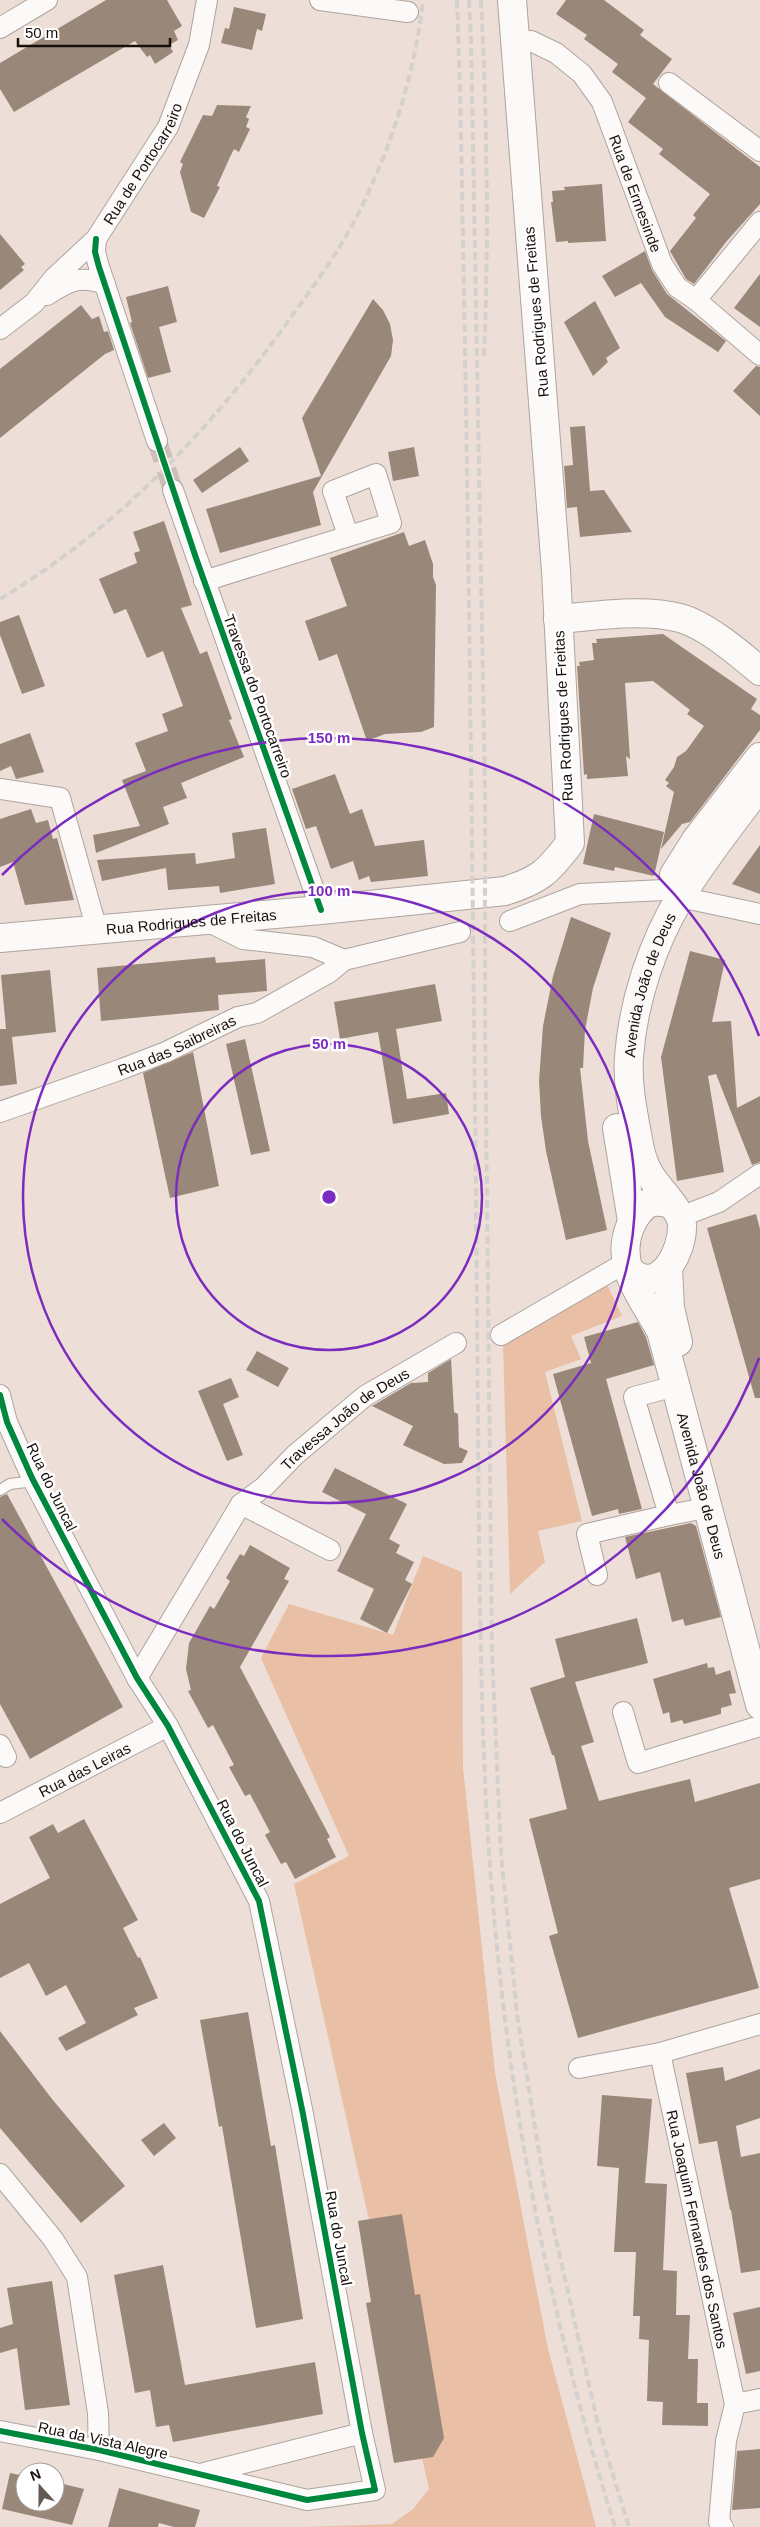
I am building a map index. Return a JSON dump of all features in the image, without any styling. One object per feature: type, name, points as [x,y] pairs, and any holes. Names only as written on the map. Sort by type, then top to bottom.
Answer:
[{"type":"main road","name":"Rua Rodrigues de Freitas","points":[[0,938],[321,910],[505,891],[528,884],[549,870],[570,842],[555,551],[512,0]]},
{"type":"main road","points":[[558,619],[640,614],[681,618],[728,644],[760,671]]},
{"type":"main road","name":"Avenida João de Deus","points":[[760,757],[696,840],[672,893],[636,1006],[629,1058],[633,1112],[641,1156],[650,1175],[675,1210],[682,1226],[680,1241],[668,1268],[670,1308],[760,1643]]},
{"type":"main road","name":"Avenida João de Deus","points":[[632,1221],[614,1115],[612,1058],[622,1002],[640,939],[672,893],[760,786]]},
{"type":"main road","name":"Avenida João de Deus","points":[[675,1210],[652,1201],[638,1211],[632,1221],[625,1243],[628,1267],[640,1299],[661,1331],[706,1508],[760,1705]]},
{"type":"main road","points":[[628,1267],[636,1277],[654,1279],[668,1268]]},
{"type":"street","points":[[0,28],[47,0]]},
{"type":"street","name":"Rua de Portocarreiro","points":[[34,302],[54,278],[96,239],[168,127],[199,46],[207,0]]},
{"type":"street","points":[[320,0],[408,12]]},
{"type":"street","name":"Rua de Ermesinde","points":[[514,42],[531,41],[556,53],[582,74],[602,102],[662,264],[677,287],[696,300],[760,355]]},
{"type":"street","points":[[669,83],[760,151]]},
{"type":"street","points":[[696,300],[760,222]]},
{"type":"street","points":[[96,239],[95,252],[157,441]]},
{"type":"street","name":"Rua de Portocarreiro","points":[[0,329],[34,302],[67,283],[78,279],[90,278],[105,284]]},
{"type":"street","name":"Travessa do Portocarreiro","points":[[172,490],[321,910]]},
{"type":"street","points":[[204,580],[348,536]]},
{"type":"street","points":[[0,790],[60,798],[97,930]]},
{"type":"street","points":[[510,921],[580,894],[672,893],[760,914]]},
{"type":"street","points":[[204,920],[243,940],[313,946],[344,960],[460,932]]},
{"type":"street","name":"Rua das Saibreiras","points":[[0,1112],[122,1069],[166,1052],[238,1017],[257,1013],[330,972],[344,960]]},
{"type":"street","points":[[675,1210],[720,1202],[760,1174]]},
{"type":"street","points":[[501,1334],[628,1267]]},
{"type":"street","name":"Travessa João de Deus","points":[[137,1678],[241,1504],[264,1488],[294,1455],[364,1396],[456,1343]]},
{"type":"street","points":[[668,1515],[634,1397],[675,1386]]},
{"type":"street","name":"Rua do Juncal","points":[[0,1396],[7,1422],[34,1481],[137,1678],[168,1726],[259,1901],[304,2114],[362,2433],[375,2490],[307,2500],[200,2474]]},
{"type":"street","points":[[241,1504],[330,1550]]},
{"type":"street","points":[[597,1575],[588,1534],[706,1508]]},
{"type":"street","points":[[623,1712],[638,1763],[760,1726]]},
{"type":"street","name":"Rua das Leiras","points":[[0,1813],[168,1726]]},
{"type":"street","points":[[579,2068],[660,2054],[760,2024]]},
{"type":"street","name":"Rua Joaquim Fernandes dos Santos","points":[[660,2054],[735,2404]]},
{"type":"street","points":[[0,2174],[53,2239],[77,2277],[98,2413],[99,2450]]},
{"type":"street","points":[[722,2527],[720,2522],[726,2441],[735,2404],[760,2399]]},
{"type":"street","name":"Rua da Vista Alegre","points":[[0,2431],[99,2450],[200,2474]]},
{"type":"street","points":[[200,2474],[362,2433]]},
{"type":"lane","points":[[0,1490],[10,1484],[34,1481]]},
{"type":"shaded area","points":[[606,1282],[622,1316],[571,1336],[581,1359],[545,1372],[582,1521],[538,1531],[545,1562],[510,1594],[503,1343]]},
{"type":"shaded area","points":[[423,1556],[462,1572],[463,1767],[495,2073],[548,2349],[596,2527],[305,2527],[392,2524],[413,2509],[429,2489],[294,1884],[349,1856],[261,1658],[289,1604],[393,1635]]},
{"type":"building","points":[[106,0],[167,0],[182,26],[174,31],[178,40],[169,45],[173,52],[155,64],[150,55],[147,57],[135,41],[14,112],[0,89],[0,63]]},
{"type":"building","points":[[566,0],[604,0],[644,30],[640,35],[672,59],[653,84],[760,167],[760,204],[726,242],[694,284],[686,279],[670,251],[696,218],[693,215],[710,194],[659,154],[663,149],[628,122],[646,98],[612,72],[618,64],[584,39],[587,35],[556,14]]},
{"type":"building","points":[[234,7],[266,14],[262,31],[257,29],[252,50],[221,43],[225,28],[229,29]]},
{"type":"building","points":[[217,105],[251,106],[246,117],[249,119],[246,127],[250,129],[239,152],[234,149],[217,186],[220,187],[204,218],[191,212],[180,172],[183,164],[180,162],[203,115],[212,116]]},
{"type":"building","points":[[602,184],[606,241],[556,242],[551,202],[553,202],[552,191],[565,190],[564,187]]},
{"type":"building","points":[[0,234],[25,264],[21,267],[24,270],[0,290]]},
{"type":"building","points":[[645,251],[652,270],[667,294],[726,341],[718,352],[665,317],[641,283],[615,297],[602,276]]},
{"type":"building","points":[[760,274],[760,327],[734,308]]},
{"type":"building","points":[[168,286],[177,322],[159,327],[171,372],[148,378],[130,323],[132,322],[126,297]]},
{"type":"building","points":[[373,299],[383,310],[390,324],[393,340],[391,356],[313,492],[321,525],[220,553],[206,509],[321,476],[302,418]]},
{"type":"building","points":[[595,301],[620,348],[606,358],[608,362],[593,376],[564,322]]},
{"type":"building","points":[[81,305],[92,319],[99,316],[104,332],[108,331],[114,350],[105,354],[0,438],[0,369]]},
{"type":"building","points":[[756,366],[760,367],[760,416],[733,391]]},
{"type":"building","points":[[585,426],[590,491],[604,490],[632,532],[580,537],[577,507],[567,508],[564,466],[573,465],[570,427]]},
{"type":"building","points":[[240,447],[249,461],[202,493],[193,480]]},
{"type":"building","points":[[414,447],[419,476],[393,481],[388,452]]},
{"type":"building","points":[[164,521],[192,605],[181,608],[200,654],[207,651],[232,719],[229,720],[244,757],[181,783],[187,798],[163,807],[169,824],[96,853],[93,835],[140,826],[122,780],[146,771],[135,743],[168,731],[162,714],[183,706],[163,651],[147,658],[126,609],[114,614],[99,579],[137,563],[134,553],[140,551],[133,532]]},
{"type":"building","points":[[404,532],[409,546],[425,540],[433,564],[433,577],[436,585],[434,727],[421,732],[385,734],[367,741],[337,654],[319,661],[305,621],[347,606],[330,558]]},
{"type":"building","points":[[19,615],[45,686],[22,694],[0,635],[0,622]]},
{"type":"building","points":[[663,634],[757,699],[751,709],[760,715],[760,730],[690,822],[682,824],[661,849],[674,792],[666,786],[669,783],[665,780],[674,767],[677,757],[686,751],[704,726],[687,714],[690,710],[653,681],[625,683],[630,759],[626,756],[628,776],[587,779],[587,774],[584,775],[577,666],[580,666],[579,662],[594,660],[592,643],[597,643],[596,639]]},
{"type":"building","points":[[30,733],[44,772],[16,779],[11,766],[0,771],[0,744]]},
{"type":"building","points":[[335,774],[350,814],[362,809],[375,846],[424,840],[428,876],[371,882],[369,876],[359,880],[353,861],[331,869],[316,826],[306,829],[292,789]]},
{"type":"building","points":[[31,809],[36,823],[48,820],[53,839],[57,838],[74,900],[25,905],[13,862],[0,867],[0,819]]},
{"type":"building","points":[[594,814],[664,832],[654,876],[615,867],[614,871],[583,864]]},
{"type":"building","points":[[266,828],[275,884],[220,893],[219,886],[168,890],[166,868],[102,881],[97,860],[195,853],[196,864],[235,858],[232,833]]},
{"type":"building","points":[[760,845],[760,894],[732,884]]},
{"type":"building","points":[[571,917],[611,933],[593,988],[585,1030],[583,1068],[580,1068],[588,1141],[607,1230],[566,1240],[546,1151],[539,1081],[543,1026],[553,976]]},
{"type":"building","points":[[690,951],[725,960],[712,1022],[731,1021],[737,1108],[760,1096],[760,1162],[752,1165],[716,1074],[708,1076],[724,1172],[677,1181],[661,1057]]},
{"type":"building","points":[[215,957],[216,963],[265,959],[267,991],[218,995],[219,1010],[101,1021],[97,968]]},
{"type":"building","points":[[50,970],[56,1032],[12,1037],[17,1084],[0,1086],[0,1029],[6,1029],[1,975]]},
{"type":"building","points":[[435,984],[442,1021],[396,1029],[407,1099],[446,1093],[449,1114],[393,1124],[378,1032],[340,1039],[334,1002]]},
{"type":"building","points":[[245,1039],[270,1151],[251,1155],[226,1044]]},
{"type":"building","points":[[193,1052],[219,1186],[170,1198],[143,1073]]},
{"type":"building","points":[[756,1214],[760,1229],[760,1398],[755,1398],[707,1228]]},
{"type":"building","points":[[638,1322],[646,1337],[654,1365],[606,1379],[642,1509],[619,1514],[618,1509],[592,1516],[553,1374],[591,1363],[584,1337]]},
{"type":"building","points":[[257,1351],[289,1368],[278,1387],[246,1370]]},
{"type":"building","points":[[451,1359],[454,1412],[458,1414],[459,1447],[468,1451],[462,1463],[444,1464],[403,1445],[413,1426],[372,1406],[411,1383],[428,1382],[428,1373]]},
{"type":"building","points":[[231,1378],[239,1397],[223,1404],[243,1455],[227,1461],[198,1391]]},
{"type":"building","points":[[335,1468],[407,1504],[389,1539],[400,1545],[396,1553],[414,1562],[405,1580],[412,1584],[387,1633],[360,1619],[374,1589],[337,1571],[366,1514],[322,1492]]},
{"type":"building","points":[[7,1494],[123,1707],[30,1759],[0,1704],[0,1497]]},
{"type":"building","points":[[691,1523],[696,1526],[721,1617],[685,1626],[683,1619],[672,1622],[660,1572],[636,1579],[625,1537]]},
{"type":"building","points":[[250,1545],[290,1568],[284,1579],[289,1581],[240,1667],[330,1837],[327,1839],[336,1857],[295,1879],[286,1862],[281,1864],[265,1835],[270,1832],[250,1794],[245,1796],[229,1767],[234,1765],[213,1725],[208,1728],[188,1691],[191,1690],[186,1669],[189,1643],[210,1606],[214,1609],[230,1581],[226,1578],[240,1554],[244,1556]]},
{"type":"building","points":[[637,1618],[648,1663],[575,1682],[594,1742],[581,1746],[599,1801],[690,1779],[695,1802],[760,1783],[760,1879],[729,1888],[759,1988],[578,2038],[549,1936],[558,1933],[529,1819],[567,1809],[554,1755],[552,1755],[530,1688],[565,1677],[555,1639]]},
{"type":"building","points":[[707,1663],[708,1668],[714,1667],[716,1675],[730,1670],[736,1693],[729,1694],[732,1705],[721,1708],[721,1714],[684,1724],[682,1720],[671,1723],[669,1712],[663,1714],[653,1679]]},
{"type":"building","points":[[84,1819],[138,1920],[123,1928],[138,1958],[140,1957],[158,1998],[134,2008],[138,2015],[66,2051],[58,2038],[86,2023],[66,1985],[46,1996],[29,1963],[0,1978],[0,1904],[50,1878],[29,1837],[53,1824],[58,1833]]},
{"type":"building","points":[[248,2012],[271,2146],[275,2145],[303,2319],[256,2328],[222,2126],[219,2127],[200,2020]]},
{"type":"building","points":[[0,2031],[52,2099],[125,2186],[81,2223],[0,2128]]},
{"type":"building","points":[[723,2067],[725,2081],[760,2069],[760,2118],[736,2126],[741,2157],[760,2153],[760,2270],[741,2273],[717,2141],[699,2144],[686,2073]]},
{"type":"building","points":[[602,2095],[652,2099],[645,2183],[667,2184],[663,2270],[677,2271],[676,2315],[690,2315],[688,2359],[698,2359],[697,2403],[708,2403],[708,2426],[662,2425],[663,2402],[647,2401],[649,2340],[639,2339],[640,2316],[633,2316],[636,2252],[614,2252],[619,2168],[597,2166]]},
{"type":"building","points":[[164,2123],[176,2138],[154,2156],[141,2140]]},
{"type":"building","points":[[402,2214],[415,2295],[420,2294],[444,2438],[433,2457],[394,2463],[366,2303],[371,2302],[358,2221]]},
{"type":"building","points":[[163,2265],[185,2385],[315,2362],[323,2414],[173,2442],[169,2425],[156,2427],[150,2390],[135,2393],[114,2275]]},
{"type":"building","points":[[52,2281],[70,2405],[25,2410],[17,2348],[0,2353],[0,2328],[13,2324],[7,2288]]},
{"type":"building","points":[[760,2307],[760,2371],[746,2374],[733,2313]]},
{"type":"building","points":[[760,2449],[760,2508],[732,2510],[737,2451]]},
{"type":"building","points":[[10,2473],[15,2474],[15,2512],[2,2509]]},
{"type":"building","points":[[65,2484],[84,2489],[72,2525],[15,2512],[65,2512]]},
{"type":"building","points":[[119,2488],[200,2510],[195,2527],[174,2527],[159,2523],[158,2527],[108,2527]]},
{"type":"tunnel","points":[[157,441],[173,490]]},
{"type":"railway","points":[[0,599],[44,571],[85,540],[125,507],[162,471],[231,395],[312,288],[353,224],[382,160],[401,108],[408,81],[423,0]]},
{"type":"railway","points":[[457,0],[468,506],[480,1592],[483,1740],[488,1839],[504,2012],[526,2161],[556,2309],[593,2455],[615,2527]]},
{"type":"railway","points":[[469,0],[485,790],[485,1018],[492,1654],[501,1853],[517,2015],[546,2195],[599,2429],[629,2527]]},
{"type":"railway","points":[[481,0],[487,179],[484,357]]},
{"type":"cycle path","points":[[96,239],[95,252],[99,267],[196,558],[321,910]]},
{"type":"cycle path","points":[[0,1395],[7,1422],[32,1478],[137,1678],[168,1726],[259,1901],[303,2114],[362,2433],[375,2490],[307,2500],[99,2450],[0,2431]]}]
